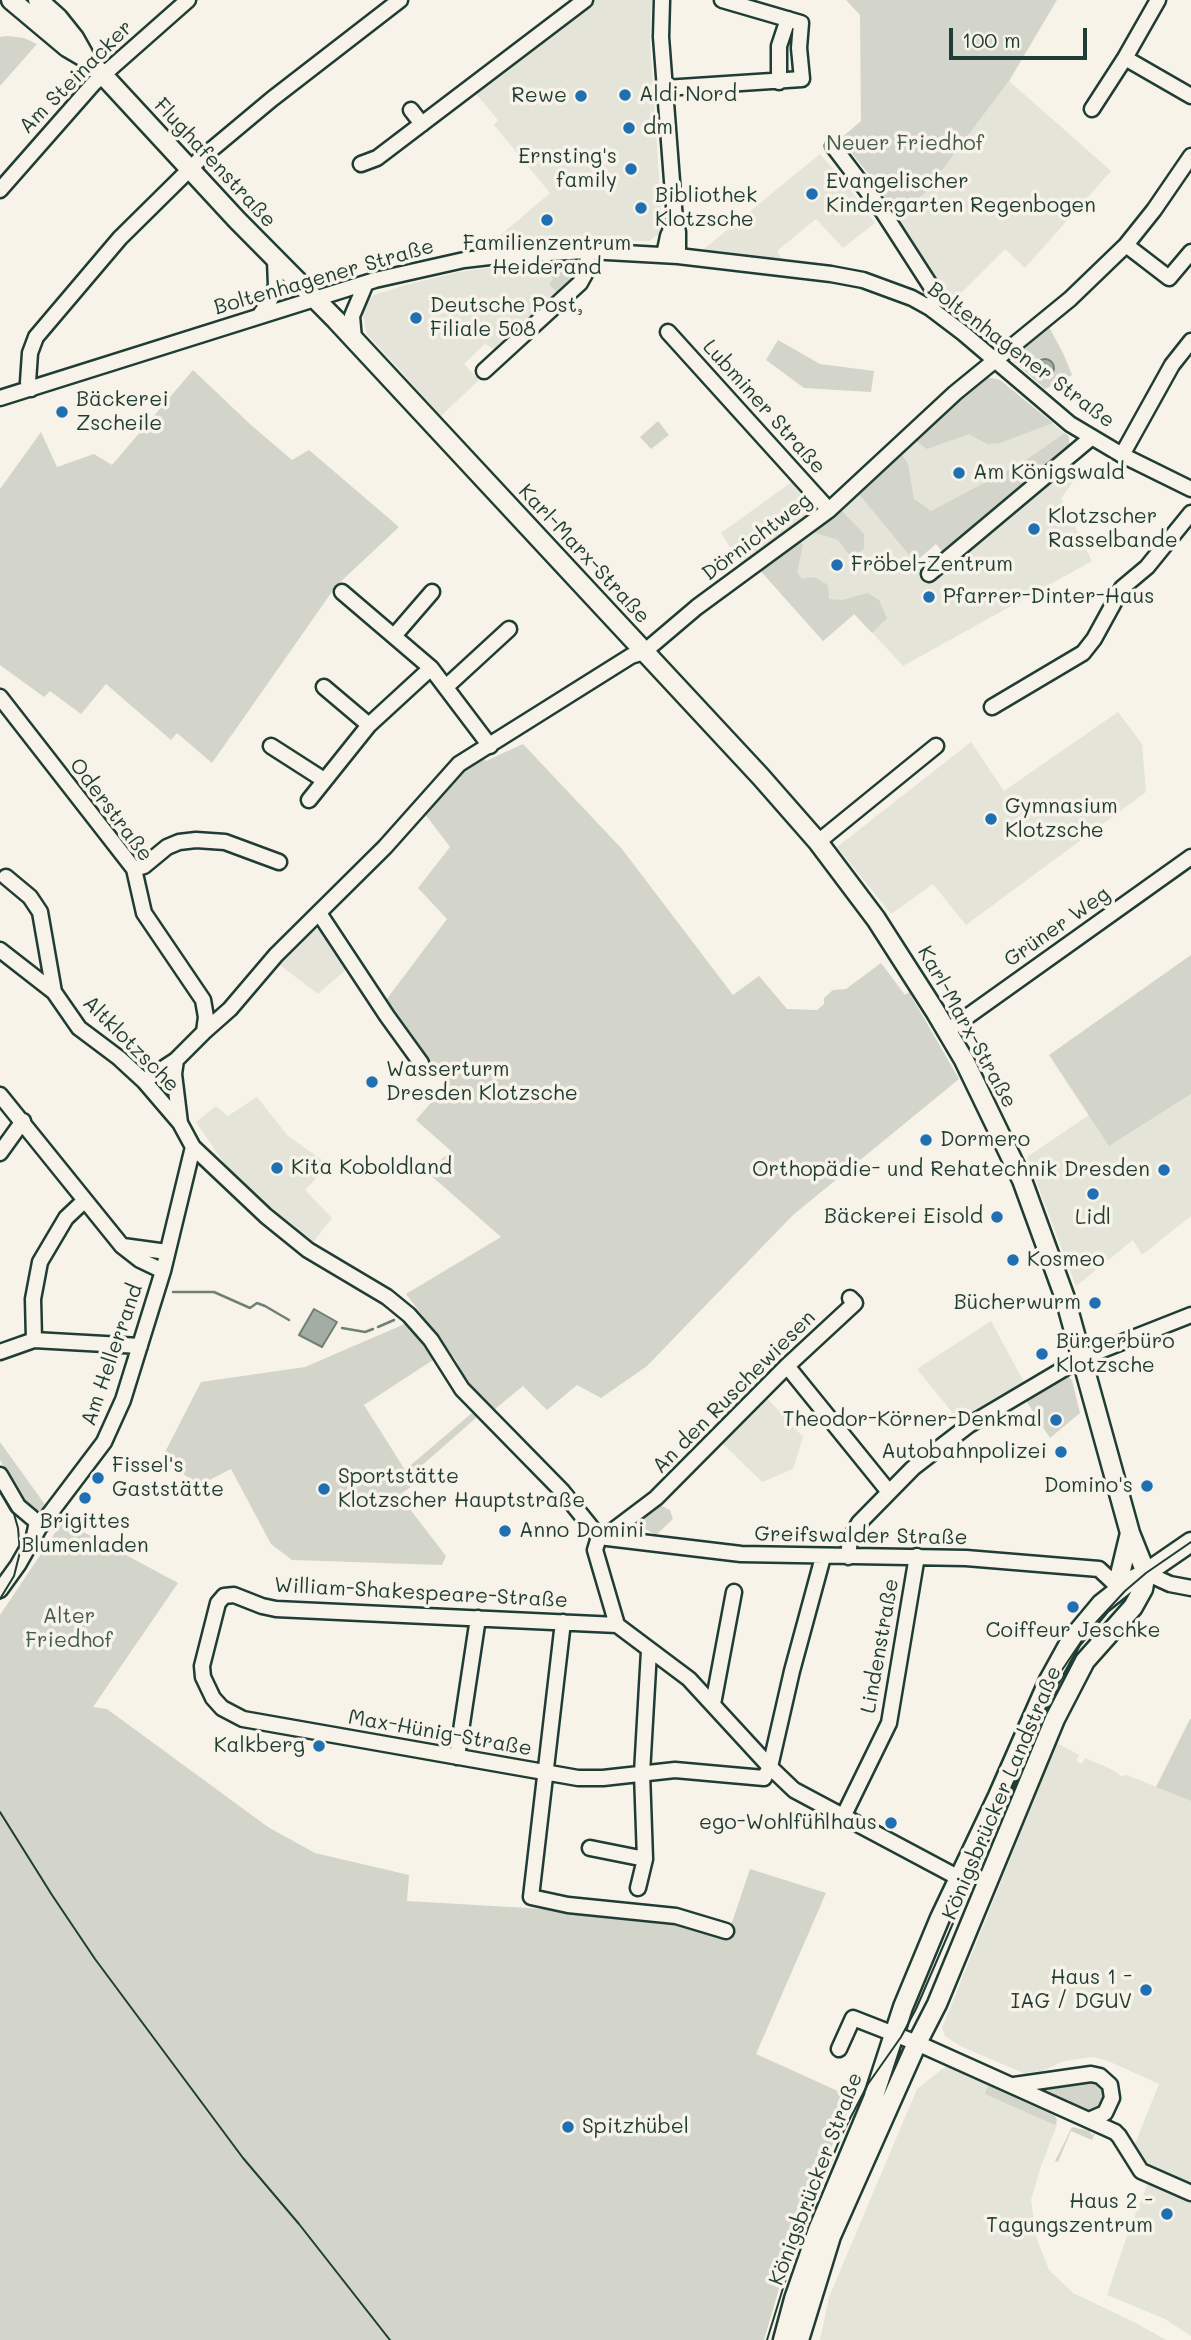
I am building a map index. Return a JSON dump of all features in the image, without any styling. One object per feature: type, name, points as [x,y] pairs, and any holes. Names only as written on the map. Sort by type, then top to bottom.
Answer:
[{"type":"main road","points":[[0,6],[9,0]]},
{"type":"main road","name":"Flughafenstraße","points":[[9,0],[67,47],[84,57],[103,75],[275,260],[314,298]]},
{"type":"main road","name":"Flughafenstraße","points":[[38,0],[58,18],[74,38],[84,57]]},
{"type":"main road","name":"Karl-Marx-Straße","points":[[314,298],[742,757],[818,842],[882,928],[947,1031],[973,1078],[1022,1181],[1065,1298],[1130,1533],[1146,1573]]},
{"type":"main road","points":[[1112,1583],[1130,1533]]},
{"type":"main road","points":[[1146,1573],[1191,1542]]},
{"type":"main road","name":"Königsbrücker Landstraße","points":[[893,2034],[959,1878],[1049,1680],[1071,1640],[1112,1583],[1146,1573],[1143,1589],[1133,1607],[1109,1630],[1075,1675],[937,2004],[917,2043]]},
{"type":"main road","name":"Königsbrücker Straße","points":[[783,2340],[818,2230],[873,2099],[893,2034]]},
{"type":"main road","name":"Königsbrücker Straße","points":[[799,2340],[831,2236],[917,2043]]},
{"type":"street","name":"Am Steinacker","points":[[0,190],[103,75],[188,0]]},
{"type":"street","points":[[31,389],[28,382],[30,353],[36,337],[120,238],[190,169],[272,99],[400,0]]},
{"type":"street","points":[[361,164],[377,158],[585,0]]},
{"type":"street","points":[[663,0],[661,28],[678,232],[671,256]]},
{"type":"street","points":[[665,88],[802,79],[799,48],[801,23],[722,0]]},
{"type":"street","points":[[1092,108],[1158,0]]},
{"type":"street","points":[[779,82],[779,46],[788,19]]},
{"type":"street","points":[[1125,58],[1191,96]]},
{"type":"street","points":[[411,110],[422,124]]},
{"type":"street","points":[[834,146],[883,212],[932,288],[935,299],[930,308]]},
{"type":"street","name":"Dörnichtweg","points":[[204,1032],[230,1009],[276,955],[385,847],[459,764],[631,656],[644,652],[697,607],[829,510],[994,360],[1070,299],[1126,245],[1191,156]]},
{"type":"street","points":[[1126,245],[1169,278],[1191,252]]},
{"type":"street","points":[[484,371],[580,284],[585,274],[589,251]]},
{"type":"street","name":"Boltenhagener Straße","points":[[0,398],[314,298],[470,259],[589,251],[671,256],[831,274],[888,288],[930,308],[1056,414],[1091,438],[1191,489]]},
{"type":"street","points":[[260,315],[275,286],[275,260]]},
{"type":"street","points":[[354,339],[352,316],[366,283]]},
{"type":"street","name":"Lubminer Straße","points":[[668,332],[829,510]]},
{"type":"street","points":[[1122,455],[1172,365],[1191,341]]},
{"type":"street","points":[[929,574],[1091,438]]},
{"type":"street","points":[[992,707],[1083,653],[1094,639],[1122,588],[1147,567],[1191,513]]},
{"type":"street","points":[[342,592],[431,668],[489,746]]},
{"type":"street","points":[[394,636],[432,592]]},
{"type":"street","points":[[447,687],[509,629]]},
{"type":"street","points":[[309,800],[369,725],[431,668]]},
{"type":"street","points":[[324,687],[369,725]]},
{"type":"street","name":"Oderstraße","points":[[0,697],[134,869],[144,913],[203,1000],[206,1017],[204,1032]]},
{"type":"street","points":[[271,746],[324,780]]},
{"type":"street","points":[[818,842],[936,746]]},
{"type":"street","points":[[134,869],[144,866],[167,847],[179,842],[197,840],[225,842],[279,862]]},
{"type":"street","name":"Grüner Weg","points":[[947,1031],[1191,856]]},
{"type":"street","points":[[6,877],[30,897],[40,912],[54,992]]},
{"type":"street","points":[[319,913],[421,1063]]},
{"type":"street","name":"Altklotzsche","points":[[0,950],[54,992],[79,1028],[144,1081],[180,1123],[193,1147],[266,1216],[308,1250],[387,1297],[409,1315],[431,1340],[462,1389],[562,1491],[599,1537]]},
{"type":"street","points":[[144,1081],[176,1060],[204,1032]]},
{"type":"street","points":[[176,1060],[174,1074],[180,1123]]},
{"type":"street","points":[[0,1095],[122,1246],[140,1260],[163,1271]]},
{"type":"street","points":[[0,1153],[23,1121]]},
{"type":"street","name":"Am Hellerrand","points":[[0,1590],[34,1537],[104,1442],[128,1385],[163,1271],[193,1147]]},
{"type":"street","points":[[34,1340],[33,1299],[40,1262],[66,1218],[84,1201]]},
{"type":"street","points":[[122,1246],[167,1252]]},
{"type":"street","name":"An den Ruschewiesen","points":[[599,1537],[611,1532],[656,1498],[787,1366],[855,1303],[850,1298]]},
{"type":"street","points":[[848,1557],[850,1539],[859,1523],[913,1468],[969,1426],[1082,1357],[1191,1315]]},
{"type":"street","points":[[0,1352],[34,1340],[140,1346]]},
{"type":"street","points":[[787,1366],[889,1492]]},
{"type":"street","points":[[0,1475],[18,1506],[37,1521],[34,1537]]},
{"type":"street","points":[[636,1514],[635,1531],[644,1543]]},
{"type":"street","points":[[599,1537],[595,1550],[617,1625],[689,1679],[794,1790],[959,1878]]},
{"type":"street","name":"Greifswalder Straße","points":[[599,1537],[741,1554],[917,1556],[1100,1569],[1112,1583]]},
{"type":"street","name":"Lindenstraße","points":[[843,1817],[888,1723],[917,1556]]},
{"type":"street","points":[[770,1767],[792,1671],[823,1557]]},
{"type":"street","points":[[1146,1573],[1170,1584],[1191,1588]]},
{"type":"street","points":[[713,1704],[734,1592]]},
{"type":"street","name":"William-Shakespeare-Straße","points":[[224,1596],[234,1595],[276,1609],[617,1625]]},
{"type":"street","name":"Max-Hünig-Straße","points":[[224,1596],[218,1603],[202,1666],[207,1688],[222,1708],[243,1719],[545,1774],[603,1778],[675,1770],[764,1778],[770,1767]]},
{"type":"street","points":[[457,1756],[478,1618]]},
{"type":"street","points":[[563,1622],[531,1898],[568,1905],[676,1916],[726,1931]]},
{"type":"street","points":[[638,1888],[645,1859],[642,1773],[649,1651]]},
{"type":"street","points":[[590,1848],[645,1859]]},
{"type":"street","points":[[839,2049],[853,2018],[917,2043],[1119,2136],[1141,2171],[1191,2193]]},
{"type":"street","points":[[1013,2085],[1091,2074],[1100,2076],[1110,2085],[1112,2098],[1105,2113],[1089,2120]]},
{"type":"shaded area","points":[[596,0],[652,0],[650,39],[662,225],[659,234],[649,241],[535,242],[488,246],[550,193],[494,125],[498,120],[473,90]]},
{"type":"shaded area","points":[[1009,81],[1111,171],[1025,268],[1005,249],[951,303],[894,214],[924,194]]},
{"type":"shaded area","name":"Evangelischer Kindergarten Regenbogen","points":[[820,154],[875,223],[843,248],[816,219],[777,251],[782,259],[704,249]]},
{"type":"shaded area","points":[[522,263],[523,268],[541,272],[554,279],[549,285],[558,293],[494,349],[485,344],[464,364],[479,380],[441,416],[367,334],[362,311],[366,302],[374,295],[405,285],[459,272]]},
{"type":"shaded area","points":[[1045,359],[1051,362],[1054,368],[1051,374],[1045,377],[1039,374],[1036,368],[1039,362]]},
{"type":"shaded area","points":[[984,377],[1000,380],[1069,437],[942,551],[936,544],[915,562],[930,580],[1063,469],[1074,481],[1061,498],[1092,561],[903,666],[855,614],[823,641],[758,568],[858,493]]},
{"type":"shaded area","points":[[793,481],[812,506],[811,515],[742,566],[721,533]]},
{"type":"shaded area","name":"Gymnasium Klotzsche","points":[[1118,712],[1142,744],[1146,792],[966,925],[933,884],[891,914],[837,847],[971,742],[1004,791]]},
{"type":"shaded area","points":[[322,929],[348,968],[318,994],[276,962],[313,930]]},
{"type":"shaded area","points":[[1191,1094],[1191,1216],[1142,1255],[1133,1240],[1076,1286],[1027,1157],[1089,1115],[1109,1145]]},
{"type":"shaded area","name":"Kita Koboldland","points":[[257,1097],[288,1136],[329,1165],[305,1190],[332,1218],[310,1246],[230,1172],[196,1122],[216,1106],[228,1116]]},
{"type":"shaded area","points":[[314,1309],[337,1322],[322,1347],[299,1335]]},
{"type":"shaded area","points":[[991,1321],[1024,1382],[960,1422],[917,1369]]},
{"type":"shaded area","points":[[764,1395],[803,1437],[793,1469],[762,1482],[719,1440]]},
{"type":"shaded area","points":[[1057,1743],[1079,1755],[1076,1761],[1082,1764],[1085,1758],[1121,1776],[1127,1775],[1191,1801],[1191,2336],[1165,2319],[1107,2295],[1153,2171],[1140,2159],[1134,2146],[1159,2084],[1093,2057],[1064,2061],[1042,2071],[1023,2073],[960,2046],[945,2036],[942,2028]]},
{"type":"shaded area","points":[[946,2066],[1055,2116],[1057,2125],[1031,2200],[1036,2237],[1049,2270],[1073,2293],[1166,2340],[820,2340],[829,2297],[917,2089]]},
{"type":"green space","name":"Neuer Friedhof","points":[[846,0],[1057,0],[1009,81],[924,194],[894,214],[872,178],[840,139],[861,121],[860,15]]},
{"type":"green space","points":[[0,37],[24,38],[37,44],[0,86]]},
{"type":"green space","points":[[565,261],[575,264],[576,269],[571,280],[558,293],[549,285],[553,278],[522,268],[522,263]]},
{"type":"green space","points":[[1049,327],[1072,375],[1045,389],[1011,359]]},
{"type":"green space","points":[[778,340],[820,364],[874,371],[871,392],[804,388],[766,360]]},
{"type":"green space","points":[[193,370],[292,460],[309,450],[399,527],[336,586],[212,763],[177,733],[171,740],[106,684],[81,714],[50,691],[44,697],[0,665],[0,489],[41,432],[57,467],[94,454],[112,465]]},
{"type":"green space","points":[[984,377],[1000,380],[1053,423],[1000,443],[987,444],[969,434],[927,449],[915,440]]},
{"type":"green space","points":[[658,421],[669,435],[651,449],[640,437]]},
{"type":"green space","points":[[1065,433],[1069,437],[1069,448],[942,551],[936,544],[915,562],[858,493],[901,453],[908,464],[914,499],[931,511],[1020,464]]},
{"type":"green space","points":[[838,507],[864,534],[864,549],[851,557],[838,540],[816,533],[812,527]]},
{"type":"green space","points":[[797,539],[803,545],[797,572],[802,579],[814,577],[828,585],[829,599],[843,600],[867,593],[879,600],[887,618],[872,633],[854,614],[823,641],[758,568]]},
{"type":"green space","points":[[523,744],[622,849],[733,995],[759,976],[787,1009],[817,1010],[833,990],[846,989],[881,963],[905,995],[909,992],[959,1079],[793,1215],[647,1366],[601,1398],[577,1385],[547,1410],[523,1386],[495,1409],[470,1389],[456,1360],[406,1294],[501,1237],[427,1172],[451,1151],[416,1120],[447,1084],[422,1058],[386,1000],[447,919],[418,888],[450,847],[422,810],[482,756],[486,761]]},
{"type":"green space","points":[[1191,955],[1191,1094],[1109,1146],[1049,1055]]},
{"type":"green space","points":[[407,1323],[436,1358],[364,1405],[405,1470],[473,1412],[477,1417],[410,1476],[415,1484],[399,1495],[446,1556],[442,1565],[292,1560],[271,1544],[231,1469],[200,1485],[161,1460],[201,1382],[305,1367]]},
{"type":"green space","points":[[1068,1376],[1072,1380],[1080,1413],[1050,1438],[1025,1399]]},
{"type":"green space","points":[[0,1442],[46,1506],[40,1514],[24,1505],[3,1474],[7,1472],[0,1460]]},
{"type":"green space","points":[[658,1504],[670,1510],[673,1519],[656,1535],[645,1529],[642,1520]]},
{"type":"green space","name":"Alter Friedhof","points":[[63,1521],[178,1583],[93,1707],[107,1709],[268,1827],[315,1853],[409,1875],[407,1901],[630,1914],[677,1920],[728,1934],[750,1869],[826,1893],[756,2054],[849,2096],[847,2100],[850,2106],[811,2192],[792,2244],[764,2340],[0,2340],[0,1615]]},
{"type":"green space","points":[[1191,1719],[1191,1801],[1156,1787]]},
{"type":"green space","points":[[1094,2080],[1104,2090],[1105,2100],[1101,2108],[1087,2113],[1039,2091],[1041,2087]]},
{"type":"green space","points":[[988,2086],[1055,2116],[1055,2125],[985,2094]]},
{"type":"green space","points":[[1072,2127],[1089,2131],[1092,2135],[1095,2133],[1092,2140],[1071,2131],[1058,2162],[1055,2161]]},
{"type":"waterway","points":[[173,1292],[214,1292],[250,1308],[257,1303],[289,1320]]},
{"type":"waterway","points":[[378,1327],[394,1320]]},
{"type":"waterway","points":[[342,1328],[365,1332],[373,1329]]},
{"type":"tram line","points":[[0,1491],[14,1514],[20,1552],[14,1576],[0,1599]]},
{"type":"tram line","points":[[767,2340],[796,2246],[842,2134],[868,2084],[901,2037],[916,2009],[1062,1670],[1089,1630],[1125,1591],[1191,1542]]},
{"type":"tram line","points":[[0,1812],[95,1959],[243,2158],[390,2340]]},
{"type":"place","name":"Aldi Nord","points":[[625,95]]},
{"type":"place","name":"Rewe","points":[[581,96]]},
{"type":"place","name":"dm","points":[[629,128]]},
{"type":"place","name":"Ernsting's family","points":[[631,169]]},
{"type":"place","name":"Evangelischer Kindergarten Regenbogen","points":[[812,194]]},
{"type":"place","name":"Bibliothek Klotzsche","points":[[641,208]]},
{"type":"place","name":"Familienzentrum Heiderand","points":[[547,220]]},
{"type":"place","name":"Deutsche Post, Filiale 508","points":[[416,318]]},
{"type":"place","name":"Bäckerei Zscheile","points":[[62,412]]},
{"type":"place","name":"Am Königswald","points":[[959,473]]},
{"type":"place","name":"Klotzscher Rasselbande","points":[[1034,529]]},
{"type":"place","name":"Fröbel-Zentrum","points":[[837,565]]},
{"type":"place","name":"Pfarrer-Dinter-Haus","points":[[929,597]]},
{"type":"place","name":"Gymnasium Klotzsche","points":[[991,819]]},
{"type":"place","name":"Wasserturm Dresden Klotzsche","points":[[372,1082]]},
{"type":"place","name":"Dormero","points":[[926,1140]]},
{"type":"place","name":"Kita Koboldland","points":[[277,1168]]},
{"type":"place","name":"Orthopädie- und Rehatechnik Dresden","points":[[1164,1170]]},
{"type":"place","name":"Lidl","points":[[1093,1194]]},
{"type":"place","name":"Bäckerei Eisold","points":[[997,1217]]},
{"type":"place","name":"Kosmeo","points":[[1013,1260]]},
{"type":"place","name":"Bücherwurm","points":[[1095,1303]]},
{"type":"place","name":"Bürgerbüro Klotzsche","points":[[1042,1354]]},
{"type":"place","name":"Theodor-Körner-Denkmal","points":[[1056,1420]]},
{"type":"place","name":"Autobahnpolizei","points":[[1061,1452]]},
{"type":"place","name":"Fissel's Gaststätte","points":[[98,1478]]},
{"type":"place","name":"Domino's","points":[[1147,1486]]},
{"type":"place","name":"Sportstätte Klotzscher Hauptstraße","points":[[324,1489]]},
{"type":"place","name":"Brigittes Blumenladen","points":[[85,1498]]},
{"type":"place","name":"Anno Domini","points":[[505,1531]]},
{"type":"place","name":"Coiffeur Jeschke","points":[[1073,1607]]},
{"type":"place","name":"Kalkberg","points":[[319,1746]]},
{"type":"place","name":"ego-Wohlfühlhaus","points":[[891,1823]]},
{"type":"place","name":"Haus 1 - IAG / DGUV","points":[[1146,1990]]},
{"type":"place","name":"Spitzhübel","points":[[568,2127]]},
{"type":"place","name":"Haus 2 - Tagungszentrum","points":[[1167,2214]]}]
